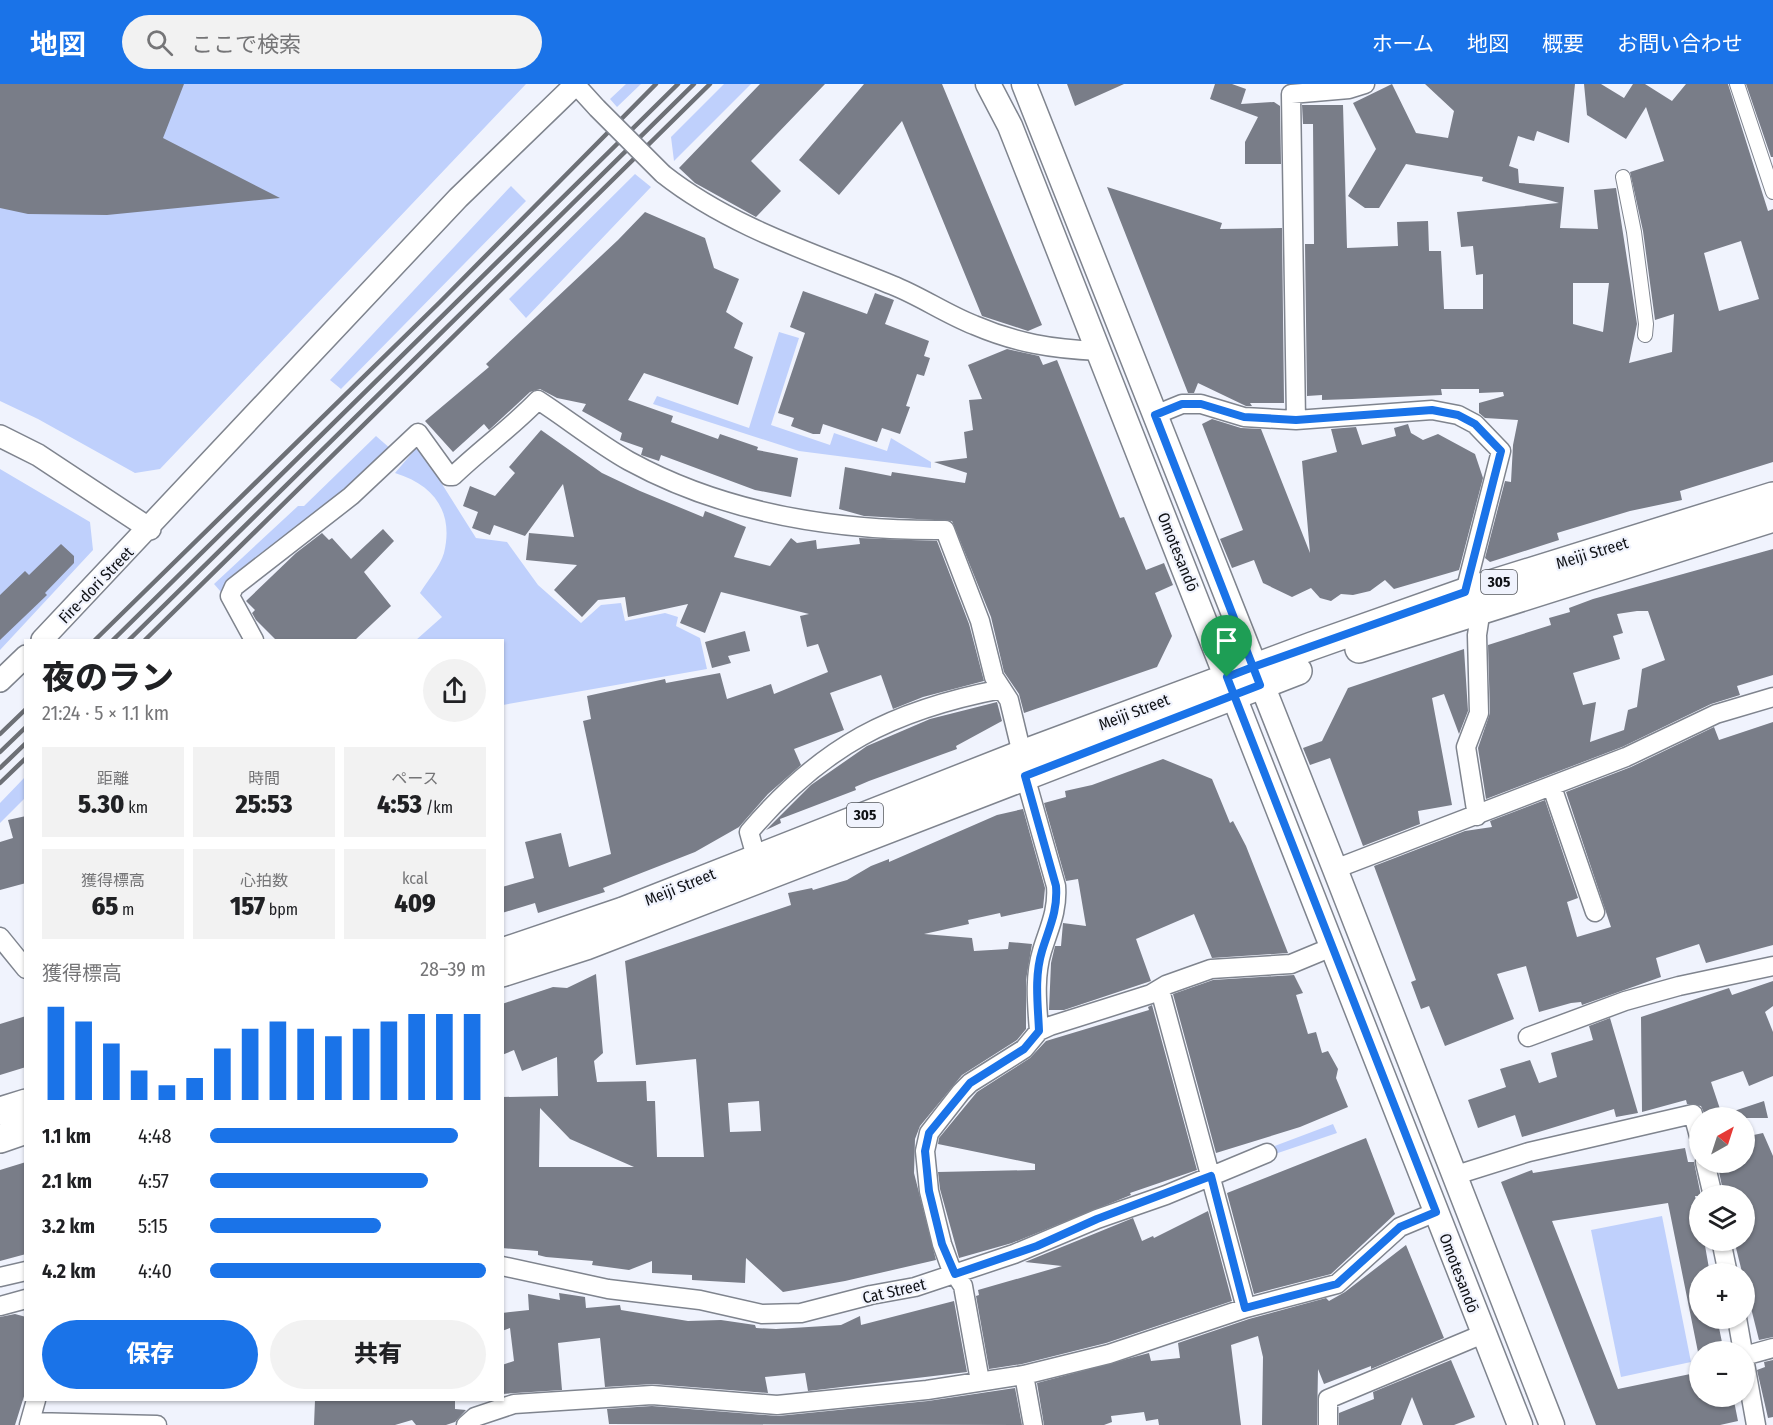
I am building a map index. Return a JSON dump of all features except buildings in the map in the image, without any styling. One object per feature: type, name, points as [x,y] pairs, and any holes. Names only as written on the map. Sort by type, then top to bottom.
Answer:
[{"type":"main road","name":"Omotesandō","points":[[988,84],[1010,126],[1520,1425]]},
{"type":"main road","name":"Omotesandō","points":[[1023,84],[1335,869],[1552,1425]]},
{"type":"main road","name":"Meiji Street","points":[[504,972],[596,942],[1023,765],[1257,676],[1342,654],[1473,601],[1773,496]]},
{"type":"main road","name":"Meiji Street","points":[[1473,601],[1773,518]]},
{"type":"main road","name":"Meiji Street","points":[[504,951],[601,919],[756,857],[1023,765]]},
{"type":"main road","points":[[0,1111],[24,1104]]},
{"type":"main road","points":[[0,1139],[24,1131]]},
{"type":"street","points":[[576,84],[663,174],[682,189],[792,247],[913,293],[972,325],[1028,345],[1098,351]]},
{"type":"street","name":"Fire-dori Street","points":[[43,639],[150,529],[458,198],[576,84]]},
{"type":"street","points":[[1296,420],[1291,94],[1349,89],[1365,84]]},
{"type":"street","points":[[1737,84],[1773,192]]},
{"type":"street","points":[[1623,177],[1634,232],[1646,324],[1645,335]]},
{"type":"street","points":[[253,639],[230,596],[234,587],[351,496],[418,433],[449,476],[453,476],[476,454],[511,428],[538,400],[631,462],[715,499],[750,510],[832,524],[945,530],[980,621],[994,677],[1009,699],[1023,765],[1056,886],[1057,903],[1042,951],[1036,987],[1039,1031]]},
{"type":"street","points":[[1155,415],[1182,404],[1201,404],[1244,417],[1296,420],[1432,410],[1458,415],[1475,424],[1501,451],[1473,601],[1477,635],[1479,713],[1466,747],[1477,816]]},
{"type":"street","points":[[0,436],[47,461],[150,529]]},
{"type":"street","points":[[0,681],[24,659]]},
{"type":"street","points":[[756,857],[749,832],[813,766],[843,745],[893,720],[930,705],[1002,689]]},
{"type":"street","points":[[1335,869],[1626,757],[1716,714],[1773,697]]},
{"type":"street","points":[[1552,787],[1595,912]]},
{"type":"street","points":[[0,937],[24,967]]},
{"type":"street","points":[[980,1381],[963,1286],[942,1244],[929,1191],[925,1151],[929,1133],[970,1083],[1024,1049],[1039,1031],[1160,990],[1166,985],[1210,969],[1291,964],[1332,947]]},
{"type":"street","points":[[1528,1037],[1625,1001],[1679,986],[1773,966]]},
{"type":"street","points":[[1160,990],[1245,1308]]},
{"type":"street","points":[[1453,1176],[1529,1152],[1689,1115]]},
{"type":"street","name":"Cat Street","points":[[504,1266],[608,1289],[700,1300],[771,1314],[819,1309],[871,1295],[915,1287],[1037,1246],[1097,1219],[1267,1153]]},
{"type":"street","points":[[466,1425],[476,1417],[514,1404],[652,1395],[777,1405],[927,1390],[1024,1375],[1108,1354],[1245,1308],[1337,1284],[1400,1227],[1436,1212]]},
{"type":"street","points":[[0,1277],[24,1271]]},
{"type":"street","points":[[0,1306],[24,1300]]},
{"type":"street","points":[[1328,1425],[1328,1399],[1483,1334]]},
{"type":"street","points":[[1755,1352],[1773,1348]]},
{"type":"street","points":[[1024,1375],[1033,1425]]},
{"type":"street","points":[[36,1401],[30,1424],[156,1425]]},
{"type":"street","points":[[1753,1407],[1756,1425]]},
{"type":"shaded area","points":[[0,84],[526,84],[160,469],[135,473],[38,419],[0,401]]},
{"type":"shaded area","points":[[626,84],[641,84],[617,107],[610,99]]},
{"type":"shaded area","points":[[724,84],[751,84],[674,161],[671,137]]},
{"type":"shaded area","points":[[635,174],[651,187],[526,318],[509,299]]},
{"type":"shaded area","points":[[511,186],[526,201],[341,389],[330,380]]},
{"type":"shaded area","points":[[779,332],[799,338],[771,425],[830,445],[834,433],[887,451],[891,438],[931,462],[931,468],[799,451],[653,404],[657,396],[749,428]]},
{"type":"shaded area","points":[[376,436],[392,450],[374,468],[221,592],[214,584],[298,506],[304,506]]},
{"type":"shaded area","points":[[418,446],[476,538],[507,542],[538,585],[581,623],[601,605],[621,603],[625,621],[665,613],[678,617],[676,626],[700,638],[707,669],[504,705],[504,639],[417,639],[442,617],[420,593],[444,553],[446,525],[438,502],[430,493],[409,478],[395,473]]},
{"type":"shaded area","points":[[0,469],[90,522],[93,550],[0,650]]},
{"type":"shaded area","points":[[24,778],[24,799],[0,823],[0,803]]},
{"type":"shaded area","points":[[1333,1124],[1337,1133],[1272,1155],[1269,1148]]},
{"type":"shaded area","points":[[1662,1216],[1689,1352],[1689,1362],[1621,1377],[1591,1230]]},
{"type":"railway","points":[[96,639],[440,302],[656,84]]},
{"type":"railway","points":[[114,639],[678,84]]},
{"type":"railway","points":[[130,639],[694,84]]},
{"type":"railway","points":[[146,639],[710,84]]},
{"type":"railway","points":[[0,734],[24,711]]},
{"type":"railway","points":[[0,752],[24,729]]},
{"type":"railway","points":[[0,768],[24,745]]},
{"type":"railway","points":[[0,783],[24,760]]},
{"type":"route","points":[[1227,677],[1234,695],[1025,776],[1056,886],[1057,903],[1053,923],[1042,951],[1036,987],[1039,1031],[1024,1049],[970,1083],[929,1133],[925,1151],[929,1191],[942,1244],[955,1274],[1037,1246],[1097,1219],[1166,1195],[1211,1176],[1245,1308],[1337,1284],[1400,1227],[1436,1212],[1234,695],[1260,685],[1253,667],[1465,592],[1472,572],[1501,451],[1475,424],[1458,415],[1432,410],[1296,420],[1244,417],[1201,404],[1182,404],[1155,415],[1253,667],[1227,677]]}]
